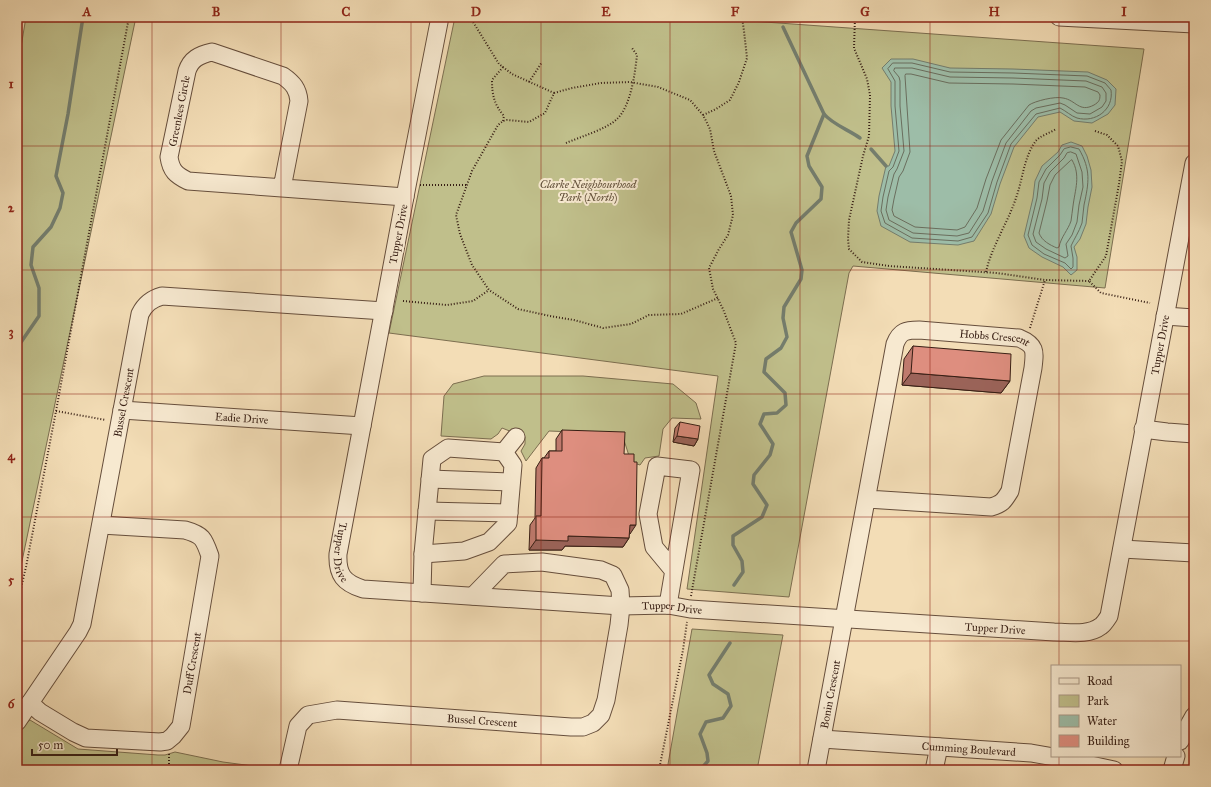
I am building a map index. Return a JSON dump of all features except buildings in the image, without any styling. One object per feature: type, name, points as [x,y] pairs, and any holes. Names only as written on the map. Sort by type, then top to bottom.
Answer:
[{"type":"street","name":"Tupper Drive","points":[[440,17],[338,554],[337,564],[344,580],[353,586],[363,589],[621,606],[668,605],[690,610],[1054,632],[1080,633],[1092,631],[1102,626],[1109,616],[1194,163]]},
{"type":"street","points":[[1059,17],[1194,24]]},
{"type":"street","name":"Greenlees Circle","points":[[282,188],[299,101],[298,94],[291,81],[283,76],[212,52],[202,54],[194,59],[187,71],[170,157],[170,165],[178,177],[188,181],[282,188],[406,191]]},
{"type":"street","name":"Bussel Crescent","points":[[17,722],[82,624],[140,314],[144,306],[152,299],[162,296],[384,311]]},
{"type":"street","points":[[1165,316],[1194,318]]},
{"type":"street","name":"Hobbs Crescent","points":[[844,619],[895,344],[898,336],[907,330],[920,330],[1019,338],[1032,346],[1035,353],[1033,368],[1010,491],[1000,504],[990,507],[867,499]]},
{"type":"street","name":"Eadie Drive","points":[[122,410],[362,426]]},
{"type":"street","points":[[1143,429],[1194,434]]},
{"type":"street","points":[[504,452],[516,437]]},
{"type":"street","points":[[422,593],[423,554],[432,459],[448,448],[504,452]]},
{"type":"street","points":[[423,554],[464,550],[489,542],[508,523],[512,465],[504,452]]},
{"type":"street","points":[[668,605],[674,570],[690,470],[657,466],[648,514],[654,547],[674,570]]},
{"type":"street","points":[[430,479],[511,482]]},
{"type":"street","points":[[427,511],[509,513]]},
{"type":"street","name":"Duff Crescent","points":[[30,703],[47,716],[86,738],[160,742],[167,741],[181,726],[210,556],[206,543],[198,534],[185,530],[101,525]]},
{"type":"street","points":[[1122,549],[1194,553]]},
{"type":"street","name":"Bussel Crescent","points":[[288,770],[298,726],[308,715],[320,712],[337,710],[583,727],[593,723],[601,715],[606,700],[621,606],[620,590],[613,575],[601,570],[542,562],[504,564],[473,596]]},
{"type":"street","name":"Bonin Crescent","points":[[816,770],[844,619]]},
{"type":"street","points":[[1181,739],[1194,716]]},
{"type":"street","name":"Cumming Boulevard","points":[[822,739],[1031,753],[1053,763],[1114,770]]},
{"type":"street","points":[[934,770],[939,747]]},
{"type":"street","points":[[1172,770],[1176,757]]},
{"type":"path","points":[[17,605],[26,567],[56,411],[129,17]]},
{"type":"path","points":[[470,17],[499,64],[512,74],[554,93],[601,83],[632,82],[658,88],[690,100],[703,115],[710,129],[714,151],[731,196],[732,215],[728,235],[718,249],[709,268],[713,289],[736,343],[683,650],[659,770]]},
{"type":"path","points":[[703,115],[730,100],[739,82],[747,58],[742,17]]},
{"type":"path","points":[[855,17],[854,48],[870,95],[869,136],[863,156],[849,220],[848,239],[849,249],[862,262],[889,266],[997,273],[1045,280],[1089,281],[1101,293],[1150,302]]},
{"type":"path","points":[[566,143],[603,127],[617,119],[624,109],[630,97],[632,82],[636,70],[637,55],[632,48]]},
{"type":"path","points":[[529,82],[542,62]]},
{"type":"path","points":[[503,67],[492,80],[492,97],[504,116],[503,121]]},
{"type":"path","points":[[554,93],[545,113],[529,122],[507,120],[498,125],[472,171],[456,215],[460,234],[472,265],[489,290],[518,309],[574,320],[604,328],[631,324],[649,315],[681,314],[718,298]]},
{"type":"path","points":[[986,273],[989,260],[1018,194],[1025,161],[1036,141],[1056,129]]},
{"type":"path","points":[[1089,281],[1106,256],[1122,161],[1118,146],[1107,135],[1095,131]]},
{"type":"path","points":[[406,191],[466,185]]},
{"type":"path","points":[[1030,328],[1045,280]]},
{"type":"path","points":[[403,301],[447,305],[473,301],[489,290]]},
{"type":"path","points":[[56,411],[108,420]]},
{"type":"path","points":[[17,764],[27,770]]},
{"type":"green space","points":[[26,17],[136,17],[17,585],[17,71]]},
{"type":"green space","name":"Clarke Neighbourhood Park (North)","points":[[455,17],[694,17],[1144,49],[1105,288],[853,266],[849,273],[789,597],[687,589],[718,376],[389,333]]},
{"type":"green space","points":[[484,376],[583,376],[673,384],[696,403],[701,419],[672,418],[663,429],[659,456],[645,458],[640,465],[631,462],[622,434],[549,431],[526,461],[521,451],[525,444],[525,437],[502,428],[498,434],[491,439],[441,436],[444,396],[453,384]]},
{"type":"green space","points":[[692,629],[783,635],[757,770],[667,770]]},
{"type":"green space","points":[[30,720],[78,749],[158,755],[165,755],[175,752],[223,762],[283,770],[17,770],[17,735]]},
{"type":"water","points":[[891,59],[913,59],[950,68],[1088,72],[1107,80],[1116,89],[1115,105],[1108,114],[1092,123],[1074,121],[1060,112],[1038,117],[1014,147],[1000,184],[991,214],[974,241],[958,245],[910,242],[881,226],[877,211],[886,166],[889,166],[895,151],[891,106],[891,82],[882,68]]},
{"type":"water","points":[[1071,142],[1082,146],[1087,156],[1091,170],[1092,187],[1086,224],[1080,239],[1074,247],[1077,257],[1077,270],[1071,275],[1063,267],[1042,257],[1029,248],[1024,236],[1033,198],[1035,181],[1042,166],[1058,152],[1062,145]]},
{"type":"waterway","points":[[17,348],[39,316],[39,288],[31,265],[33,247],[51,227],[60,208],[63,193],[56,176],[68,114],[83,17]]},
{"type":"waterway","points":[[783,27],[824,114],[831,121],[860,138]]},
{"type":"waterway","points":[[734,585],[743,572],[742,561],[733,545],[733,536],[762,517],[767,505],[753,484],[754,475],[770,455],[773,444],[760,424],[764,414],[777,413],[786,405],[785,393],[764,372],[766,359],[781,348],[787,337],[783,318],[784,307],[801,279],[802,270],[791,232],[796,223],[821,199],[822,187],[809,166],[807,156],[824,114]]},
{"type":"waterway","points":[[871,149],[886,166]]},
{"type":"waterway","points":[[17,399],[20,413],[17,416]]},
{"type":"waterway","points":[[700,770],[708,761],[707,753],[700,734],[706,722],[723,718],[731,706],[728,694],[713,684],[709,675],[730,643]]}]
